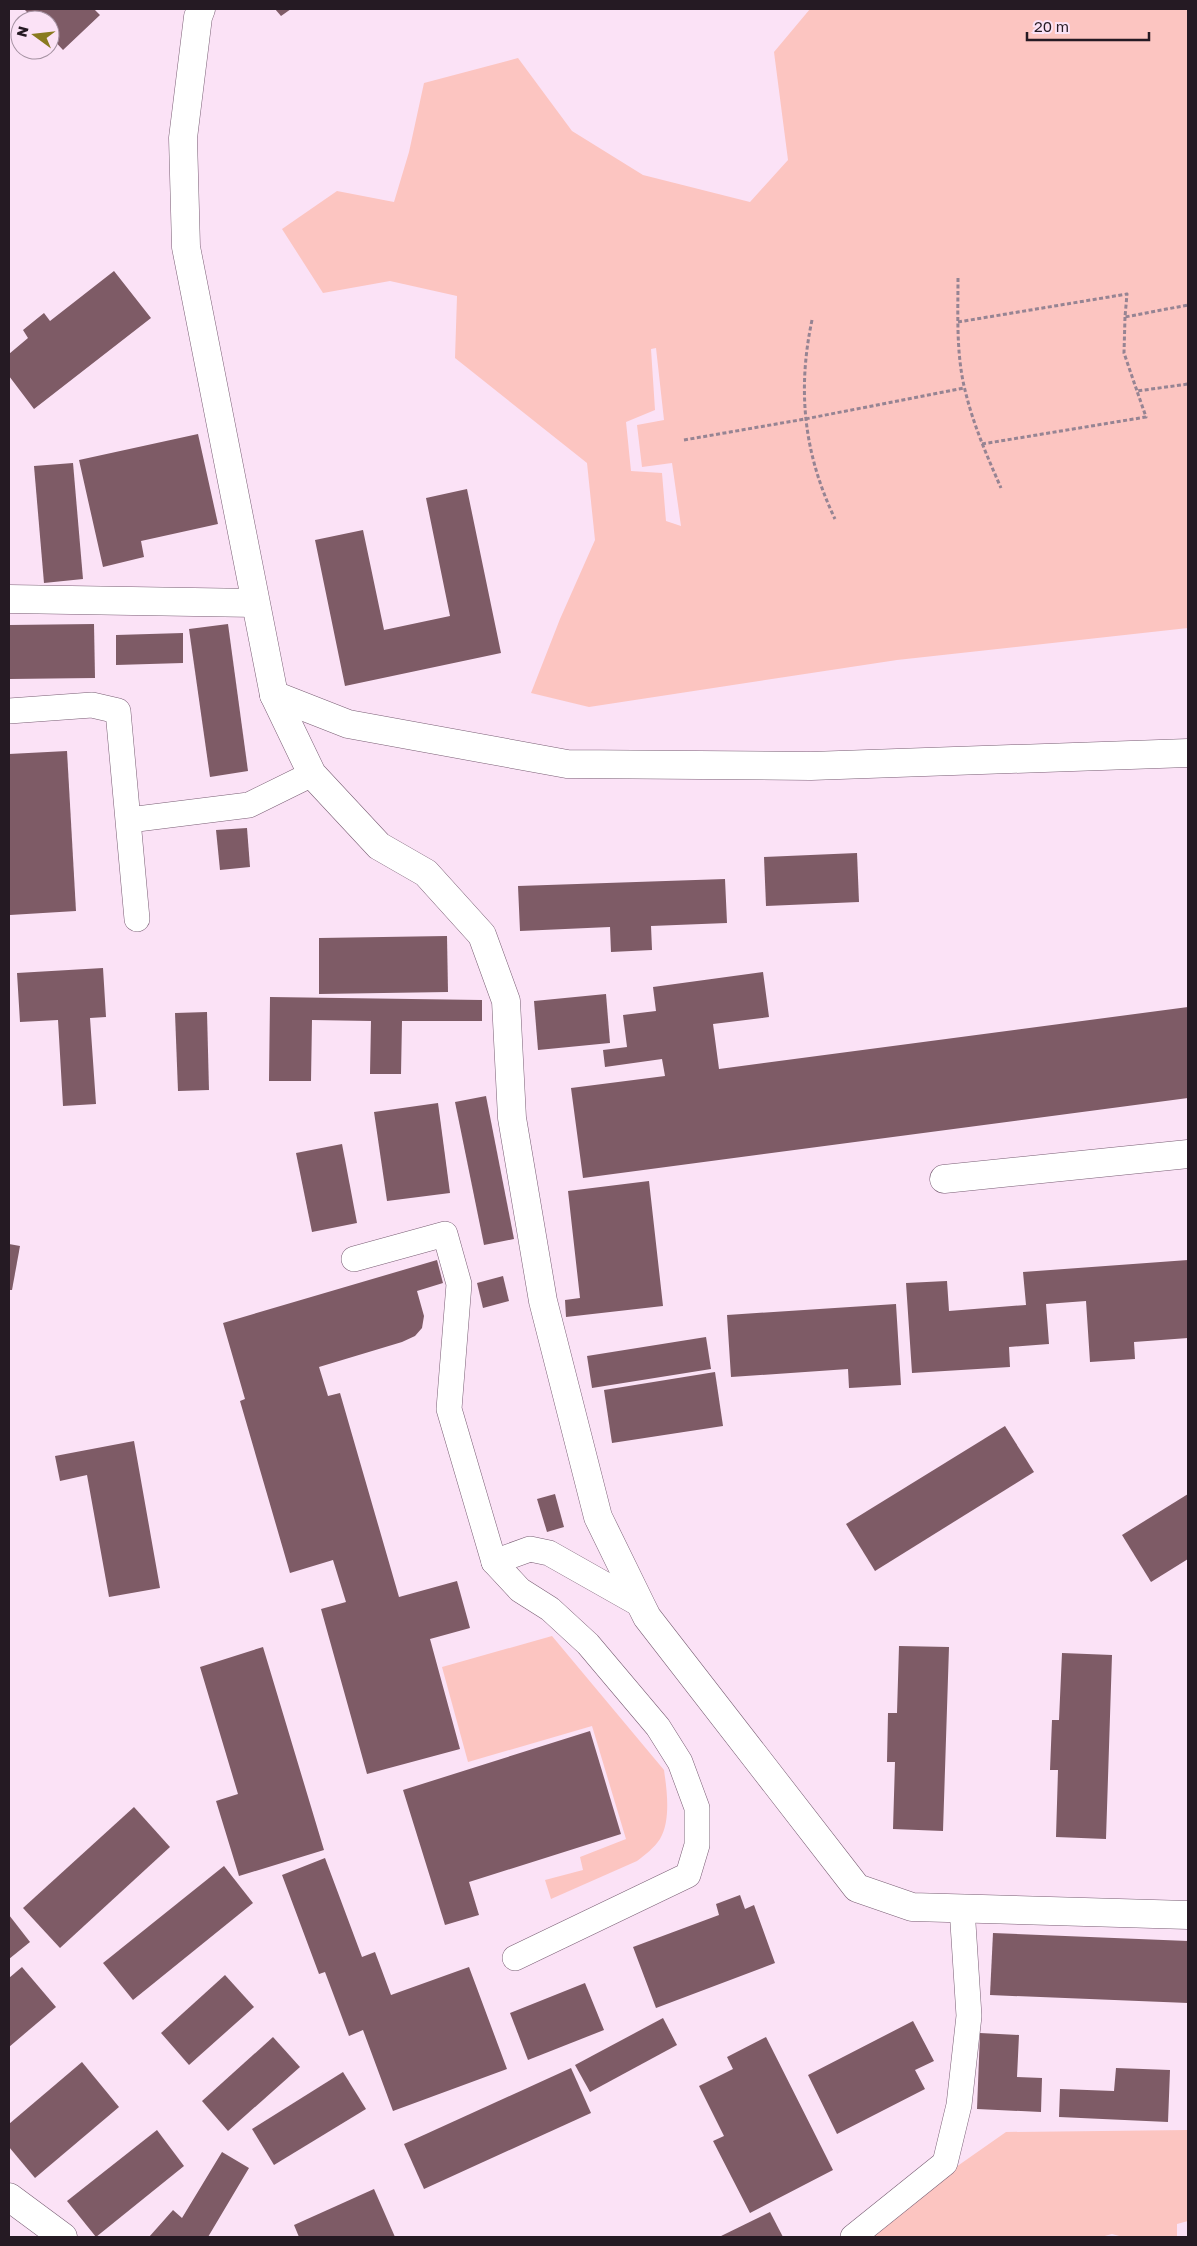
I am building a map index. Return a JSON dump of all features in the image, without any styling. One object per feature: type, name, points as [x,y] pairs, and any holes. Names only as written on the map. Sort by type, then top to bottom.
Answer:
[{"type":"street","points":[[201,9],[198,17],[183,138],[186,247],[274,695],[312,774],[379,846],[426,873],[482,935],[506,1001],[512,1118],[543,1301],[598,1517],[647,1617],[857,1888],[912,1907],[1188,1915]]},
{"type":"street","points":[[9,599],[255,603]]},
{"type":"street","points":[[274,695],[348,724],[567,764],[811,766],[1188,753]]},
{"type":"street","points":[[944,1179],[1188,1154]]},
{"type":"street","points":[[9,2197],[63,2237]]},
{"type":"lane","points":[[9,711],[92,705],[118,711],[137,919]]},
{"type":"lane","points":[[129,820],[249,805],[312,774]]},
{"type":"lane","points":[[354,1259],[444,1234],[458,1284],[449,1409],[494,1562],[520,1590],[550,1609],[588,1644],[658,1727],[680,1762],[697,1808],[697,1845],[688,1875],[515,1958]]},
{"type":"lane","points":[[494,1562],[530,1549],[549,1553],[641,1605]]},
{"type":"lane","points":[[853,2237],[945,2163],[959,2106],[969,2016],[962,1908]]},
{"type":"path","points":[[958,278],[958,322],[964,388],[982,444],[1001,488]]},
{"type":"path","points":[[958,322],[1127,294],[1124,353],[1146,417],[982,444]]},
{"type":"path","points":[[1125,318],[1188,306]]},
{"type":"path","points":[[812,320],[806,345],[804,379],[805,419],[820,489],[835,520]]},
{"type":"path","points":[[1137,391],[1188,384]]},
{"type":"path","points":[[684,440],[964,388]]},
{"type":"shaded area","points":[[810,9],[1188,9],[1188,628],[897,660],[589,707],[531,693],[560,619],[595,540],[587,463],[455,358],[457,296],[390,281],[323,293],[282,229],[337,191],[394,202],[409,152],[424,83],[518,58],[572,131],[643,175],[750,202],[788,160],[774,52]],"holes":[[[656,348],[664,420],[637,425],[642,467],[672,463],[681,526],[666,521],[662,473],[631,471],[626,422],[655,410],[651,349]]]},
{"type":"shaded area","points":[[552,1636],[664,1770],[667,1814],[660,1839],[637,1861],[551,1899],[545,1880],[583,1870],[580,1857],[626,1839],[592,1726],[468,1762],[442,1667]]},
{"type":"shaded area","points":[[1188,2130],[1188,2221],[1177,2224],[1177,2237],[1123,2237],[1112,2234],[1101,2237],[869,2237],[956,2167],[1006,2132]]},
{"type":"building","points":[[94,9],[100,15],[63,50],[60,47],[60,10],[25,10]]},
{"type":"building","points":[[275,9],[291,9],[281,16]]},
{"type":"building","points":[[114,271],[151,318],[34,409],[9,376],[9,354],[28,338],[23,330],[44,313],[50,321]]},
{"type":"building","points":[[198,434],[218,524],[141,541],[144,557],[103,567],[79,460]]},
{"type":"building","points":[[73,463],[83,579],[44,583],[34,466]]},
{"type":"building","points":[[467,489],[501,653],[345,686],[315,540],[363,530],[384,630],[450,616],[426,498]]},
{"type":"building","points":[[94,624],[95,678],[9,679],[9,625]]},
{"type":"building","points":[[228,624],[248,771],[210,777],[189,629]]},
{"type":"building","points":[[183,633],[183,663],[116,665],[116,635]]},
{"type":"building","points":[[67,751],[76,911],[10,915],[9,754]]},
{"type":"building","points":[[247,828],[250,867],[220,870],[216,830]]},
{"type":"building","points":[[857,853],[859,902],[766,906],[764,857]]},
{"type":"building","points":[[725,879],[727,923],[651,926],[652,950],[611,952],[610,927],[520,931],[518,886]]},
{"type":"building","points":[[447,936],[448,992],[319,994],[319,938]]},
{"type":"building","points":[[103,968],[106,1017],[90,1018],[96,1104],[63,1106],[58,1020],[20,1022],[17,973]]},
{"type":"building","points":[[763,972],[769,1017],[713,1024],[719,1069],[1188,1007],[1188,1098],[583,1178],[571,1088],[665,1076],[662,1059],[605,1067],[603,1050],[627,1047],[623,1015],[656,1011],[653,987]]},
{"type":"building","points":[[606,994],[610,1043],[538,1050],[534,1001]]},
{"type":"building","points":[[270,997],[482,1000],[482,1021],[402,1021],[401,1074],[370,1074],[371,1021],[312,1020],[311,1081],[269,1081]]},
{"type":"building","points":[[207,1012],[209,1090],[178,1091],[175,1013]]},
{"type":"building","points":[[486,1096],[514,1239],[484,1245],[455,1102]]},
{"type":"building","points":[[438,1103],[450,1193],[387,1201],[374,1112]]},
{"type":"building","points":[[342,1144],[357,1223],[312,1232],[296,1153]]},
{"type":"building","points":[[649,1181],[663,1306],[566,1317],[565,1300],[580,1298],[568,1191]]},
{"type":"building","points":[[9,1244],[20,1246],[12,1290],[9,1290]]},
{"type":"building","points":[[437,1260],[443,1283],[417,1291],[424,1316],[422,1328],[415,1336],[402,1342],[319,1367],[328,1396],[340,1393],[399,1597],[457,1581],[470,1628],[430,1639],[460,1749],[367,1774],[321,1609],[346,1602],[333,1560],[290,1573],[240,1401],[245,1399],[223,1323]]},
{"type":"building","points":[[1188,1260],[1188,1338],[1134,1342],[1135,1359],[1090,1362],[1086,1301],[1046,1304],[1049,1344],[1009,1347],[1010,1367],[912,1373],[906,1283],[947,1281],[949,1311],[1026,1305],[1023,1272]]},
{"type":"building","points":[[503,1276],[509,1301],[483,1308],[477,1283]]},
{"type":"building","points":[[896,1304],[901,1385],[849,1388],[848,1369],[731,1377],[727,1315]]},
{"type":"building","points":[[706,1337],[711,1369],[592,1388],[587,1356]]},
{"type":"building","points":[[715,1372],[723,1426],[612,1443],[604,1390]]},
{"type":"building","points":[[1005,1426],[1034,1472],[875,1571],[846,1524]]},
{"type":"building","points":[[134,1441],[160,1588],[109,1597],[87,1475],[60,1481],[55,1456]]},
{"type":"building","points":[[555,1494],[564,1527],[547,1532],[537,1499]]},
{"type":"building","points":[[1188,1494],[1188,1559],[1151,1582],[1122,1535]]},
{"type":"building","points":[[899,1646],[949,1647],[943,1831],[893,1829],[895,1762],[887,1762],[888,1713],[897,1713]]},
{"type":"building","points":[[263,1647],[324,1850],[239,1876],[216,1801],[238,1794],[200,1667]]},
{"type":"building","points":[[1062,1653],[1112,1655],[1106,1839],[1056,1837],[1058,1770],[1050,1770],[1052,1720],[1059,1720]]},
{"type":"building","points":[[590,1731],[621,1834],[469,1882],[479,1915],[445,1925],[403,1790]]},
{"type":"building","points":[[134,1807],[170,1847],[60,1948],[23,1908]]},
{"type":"building","points":[[325,1858],[362,1957],[375,1952],[391,1995],[469,1967],[507,2069],[393,2111],[363,2030],[349,2036],[325,1972],[319,1974],[282,1875]]},
{"type":"building","points":[[224,1866],[253,1903],[133,2000],[103,1963]]},
{"type":"building","points":[[740,1895],[745,1909],[754,1905],[775,1963],[656,2008],[633,1947],[719,1915],[716,1904]]},
{"type":"building","points":[[9,1915],[30,1942],[9,1959]]},
{"type":"building","points":[[993,1933],[1188,1941],[1188,2003],[990,1995]]},
{"type":"building","points":[[22,1967],[56,2007],[9,2047],[9,1978]]},
{"type":"building","points":[[225,1975],[254,2007],[189,2065],[161,2033]]},
{"type":"building","points":[[585,1983],[604,2030],[528,2060],[510,2013]]},
{"type":"building","points":[[663,2018],[677,2045],[590,2092],[575,2065]]},
{"type":"building","points":[[913,2021],[934,2061],[915,2070],[925,2089],[837,2134],[808,2075]]},
{"type":"building","points":[[980,2033],[1019,2035],[1017,2077],[1042,2078],[1041,2112],[977,2109]]},
{"type":"building","points":[[273,2037],[300,2067],[228,2131],[202,2101]]},
{"type":"building","points":[[766,2037],[833,2170],[750,2213],[713,2141],[724,2136],[699,2086],[733,2069],[727,2057]]},
{"type":"building","points":[[82,2062],[119,2107],[35,2178],[9,2147],[9,2124]]},
{"type":"building","points":[[571,2068],[591,2113],[424,2189],[404,2144]]},
{"type":"building","points":[[1116,2068],[1170,2070],[1168,2122],[1059,2117],[1060,2089],[1114,2091]]},
{"type":"building","points":[[343,2072],[366,2109],[274,2165],[252,2129]]},
{"type":"building","points":[[157,2130],[184,2166],[96,2237],[67,2201]]},
{"type":"building","points":[[222,2152],[249,2168],[208,2237],[149,2237],[173,2210],[182,2218]]},
{"type":"building","points":[[374,2189],[395,2237],[299,2237],[294,2225]]},
{"type":"building","points":[[770,2212],[783,2237],[719,2237]]}]
